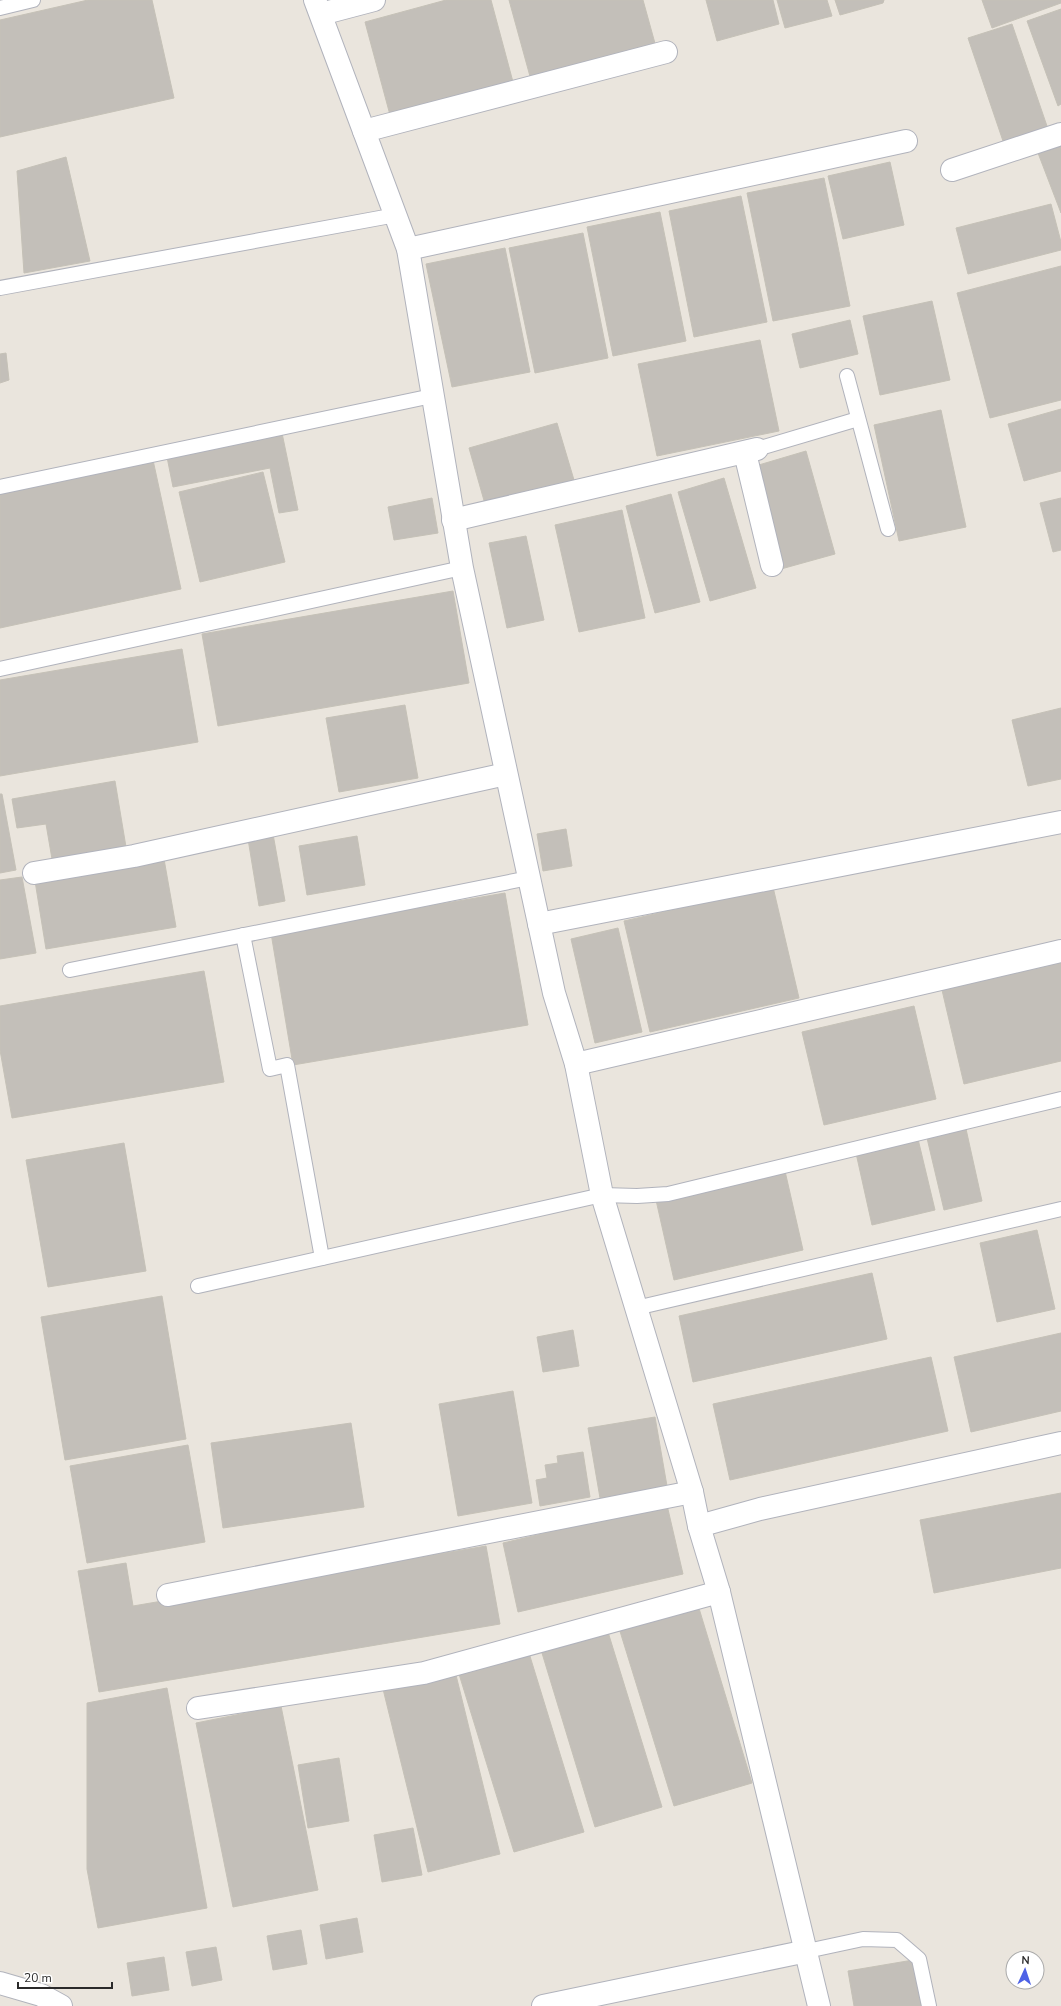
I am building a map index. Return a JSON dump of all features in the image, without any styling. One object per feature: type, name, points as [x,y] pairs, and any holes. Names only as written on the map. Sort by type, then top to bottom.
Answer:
[{"type":"street","points":[[374,0],[318,7],[408,249],[462,568],[554,993],[576,1064],[602,1196],[692,1492],[699,1526],[719,1592],[807,1951],[819,2006]]},
{"type":"street","points":[[364,131],[666,52]]},
{"type":"street","points":[[952,170],[1061,134]]},
{"type":"street","points":[[408,249],[906,141]]},
{"type":"street","points":[[453,520],[751,451],[772,565]]},
{"type":"street","points":[[34,874],[134,856],[506,774]]},
{"type":"street","points":[[539,924],[1061,822]]},
{"type":"street","points":[[576,1064],[1061,951]]},
{"type":"street","points":[[699,1526],[760,1509],[1061,1443]]},
{"type":"street","points":[[168,1595],[692,1492]]},
{"type":"street","points":[[198,1708],[424,1673],[719,1592]]},
{"type":"street","points":[[543,2006],[807,1951]]},
{"type":"street","points":[[0,1983],[41,1995],[61,2006]]},
{"type":"lane","points":[[0,8],[33,0]]},
{"type":"lane","points":[[0,288],[396,215]]},
{"type":"lane","points":[[846,376],[888,529]]},
{"type":"lane","points":[[0,487],[432,396]]},
{"type":"lane","points":[[751,451],[858,419]]},
{"type":"lane","points":[[0,669],[462,568]]},
{"type":"lane","points":[[70,970],[529,878]]},
{"type":"lane","points":[[243,935],[270,1069],[287,1065],[322,1258]]},
{"type":"lane","points":[[198,1286],[602,1196],[668,1194],[1061,1099]]},
{"type":"lane","points":[[636,1308],[1061,1209]]},
{"type":"lane","points":[[807,1951],[863,1939],[897,1940],[919,1959],[929,2006]]},
{"type":"building","points":[[88,0],[152,0],[174,98],[0,137],[0,20]]},
{"type":"building","points":[[446,0],[491,0],[513,82],[390,115],[365,22]]},
{"type":"building","points":[[509,0],[643,0],[656,47],[531,80]]},
{"type":"building","points":[[706,0],[773,0],[779,24],[717,41]]},
{"type":"building","points":[[777,0],[827,0],[832,16],[785,28]]},
{"type":"building","points":[[835,0],[884,0],[883,3],[840,15]]},
{"type":"building","points":[[982,0],[1061,0],[1061,3],[992,28]]},
{"type":"building","points":[[1061,9],[1061,104],[1058,106],[1027,21]]},
{"type":"building","points":[[1012,24],[1048,129],[1004,144],[968,38]]},
{"type":"building","points":[[1061,144],[1061,213],[1038,153]]},
{"type":"building","points":[[66,157],[90,261],[24,273],[17,171]]},
{"type":"building","points":[[890,162],[904,225],[843,239],[828,176]]},
{"type":"building","points":[[824,178],[850,306],[773,321],[747,193]]},
{"type":"building","points":[[741,196],[767,322],[694,337],[669,211]]},
{"type":"building","points":[[1051,204],[1061,242],[1061,250],[968,274],[956,228]]},
{"type":"building","points":[[660,212],[686,341],[613,356],[587,227]]},
{"type":"building","points":[[583,233],[608,358],[535,373],[509,248]]},
{"type":"building","points":[[505,248],[530,372],[452,387],[426,264]]},
{"type":"building","points":[[1061,266],[1061,400],[990,418],[957,293]]},
{"type":"building","points":[[932,301],[950,380],[880,395],[863,316]]},
{"type":"building","points":[[850,320],[858,354],[800,368],[792,334]]},
{"type":"building","points":[[760,340],[779,431],[657,456],[638,364]]},
{"type":"building","points":[[6,353],[9,380],[0,383],[0,354]]},
{"type":"building","points":[[1061,409],[1061,471],[1024,481],[1008,424]]},
{"type":"building","points":[[941,410],[966,527],[899,541],[874,425]]},
{"type":"building","points":[[557,423],[574,480],[485,504],[469,448]]},
{"type":"building","points":[[282,433],[298,510],[279,513],[270,468],[173,487],[167,457]]},
{"type":"building","points":[[806,451],[835,554],[781,569],[752,467]]},
{"type":"building","points":[[153,460],[181,589],[0,628],[0,492]]},
{"type":"building","points":[[263,472],[285,562],[200,582],[179,492]]},
{"type":"building","points":[[724,478],[756,588],[710,601],[678,492]]},
{"type":"building","points":[[671,494],[700,602],[655,613],[626,506]]},
{"type":"building","points":[[432,498],[438,533],[394,540],[388,507]]},
{"type":"building","points":[[1061,498],[1061,550],[1053,552],[1040,503]]},
{"type":"building","points":[[622,510],[645,618],[579,632],[555,525]]},
{"type":"building","points":[[526,536],[544,620],[507,628],[489,543]]},
{"type":"building","points":[[453,591],[469,683],[218,726],[202,634]]},
{"type":"building","points":[[182,649],[198,742],[0,776],[0,680]]},
{"type":"building","points":[[405,705],[418,778],[339,792],[326,718]]},
{"type":"building","points":[[1061,708],[1061,779],[1028,786],[1012,720]]},
{"type":"building","points":[[115,781],[126,847],[52,859],[46,824],[17,828],[12,799]]},
{"type":"building","points":[[0,794],[2,794],[16,870],[0,873]]},
{"type":"building","points":[[566,829],[572,866],[543,871],[537,834]]},
{"type":"building","points":[[273,834],[285,901],[259,906],[248,839]]},
{"type":"building","points":[[357,836],[365,885],[307,895],[299,846]]},
{"type":"building","points":[[164,859],[176,927],[46,949],[35,881]]},
{"type":"building","points":[[22,877],[36,953],[0,959],[0,880]]},
{"type":"building","points":[[773,887],[799,998],[650,1032],[624,921]]},
{"type":"building","points":[[505,893],[528,1025],[293,1065],[271,933]]},
{"type":"building","points":[[618,928],[642,1032],[595,1043],[571,939]]},
{"type":"building","points":[[1061,963],[1061,1061],[964,1084],[942,990]]},
{"type":"building","points":[[204,971],[224,1082],[12,1118],[0,1050],[0,1006]]},
{"type":"building","points":[[914,1006],[936,1099],[824,1125],[802,1032]]},
{"type":"building","points":[[966,1129],[982,1201],[944,1210],[927,1138]]},
{"type":"building","points":[[918,1139],[935,1210],[872,1225],[856,1153]]},
{"type":"building","points":[[124,1143],[146,1271],[48,1287],[26,1160]]},
{"type":"building","points":[[785,1171],[803,1250],[674,1280],[656,1200]]},
{"type":"building","points":[[1037,1230],[1055,1309],[997,1322],[980,1243]]},
{"type":"building","points":[[872,1273],[887,1339],[693,1382],[679,1316]]},
{"type":"building","points":[[162,1296],[186,1439],[65,1460],[41,1317]]},
{"type":"building","points":[[573,1330],[579,1366],[543,1372],[537,1337]]},
{"type":"building","points":[[1061,1333],[1061,1411],[971,1432],[954,1357]]},
{"type":"building","points":[[931,1357],[948,1431],[730,1480],[713,1404]]},
{"type":"building","points":[[513,1391],[532,1503],[458,1516],[439,1404]]},
{"type":"building","points":[[655,1417],[667,1486],[600,1498],[588,1428]]},
{"type":"building","points":[[351,1423],[364,1507],[223,1528],[211,1443]]},
{"type":"building","points":[[188,1445],[205,1542],[87,1563],[70,1466]]},
{"type":"building","points":[[583,1452],[590,1497],[540,1506],[536,1480],[547,1478],[545,1465],[558,1463],[557,1456]]},
{"type":"building","points":[[1061,1493],[1061,1568],[934,1593],[920,1520]]},
{"type":"building","points":[[667,1505],[683,1574],[518,1612],[503,1543]]},
{"type":"building","points":[[486,1546],[500,1624],[99,1692],[78,1571],[126,1563],[133,1606]]},
{"type":"building","points":[[698,1605],[752,1783],[674,1806],[619,1628]]},
{"type":"building","points":[[608,1632],[662,1807],[595,1827],[542,1653]]},
{"type":"building","points":[[529,1653],[584,1832],[514,1852],[459,1674]]},
{"type":"building","points":[[455,1671],[500,1854],[428,1872],[383,1689]]},
{"type":"building","points":[[167,1688],[207,1908],[98,1928],[87,1869],[87,1703]]},
{"type":"building","points":[[281,1706],[318,1890],[233,1907],[196,1723]]},
{"type":"building","points":[[339,1758],[349,1821],[308,1828],[298,1765]]},
{"type":"building","points":[[413,1828],[422,1875],[382,1882],[374,1835]]},
{"type":"building","points":[[357,1918],[363,1952],[326,1959],[320,1925]]},
{"type":"building","points":[[301,1930],[307,1964],[273,1970],[267,1936]]},
{"type":"building","points":[[216,1947],[222,1980],[192,1986],[186,1952]]},
{"type":"building","points":[[164,1957],[169,1990],[132,1996],[127,1963]]},
{"type":"building","points":[[919,1959],[926,2006],[854,2006],[848,1971]]}]
